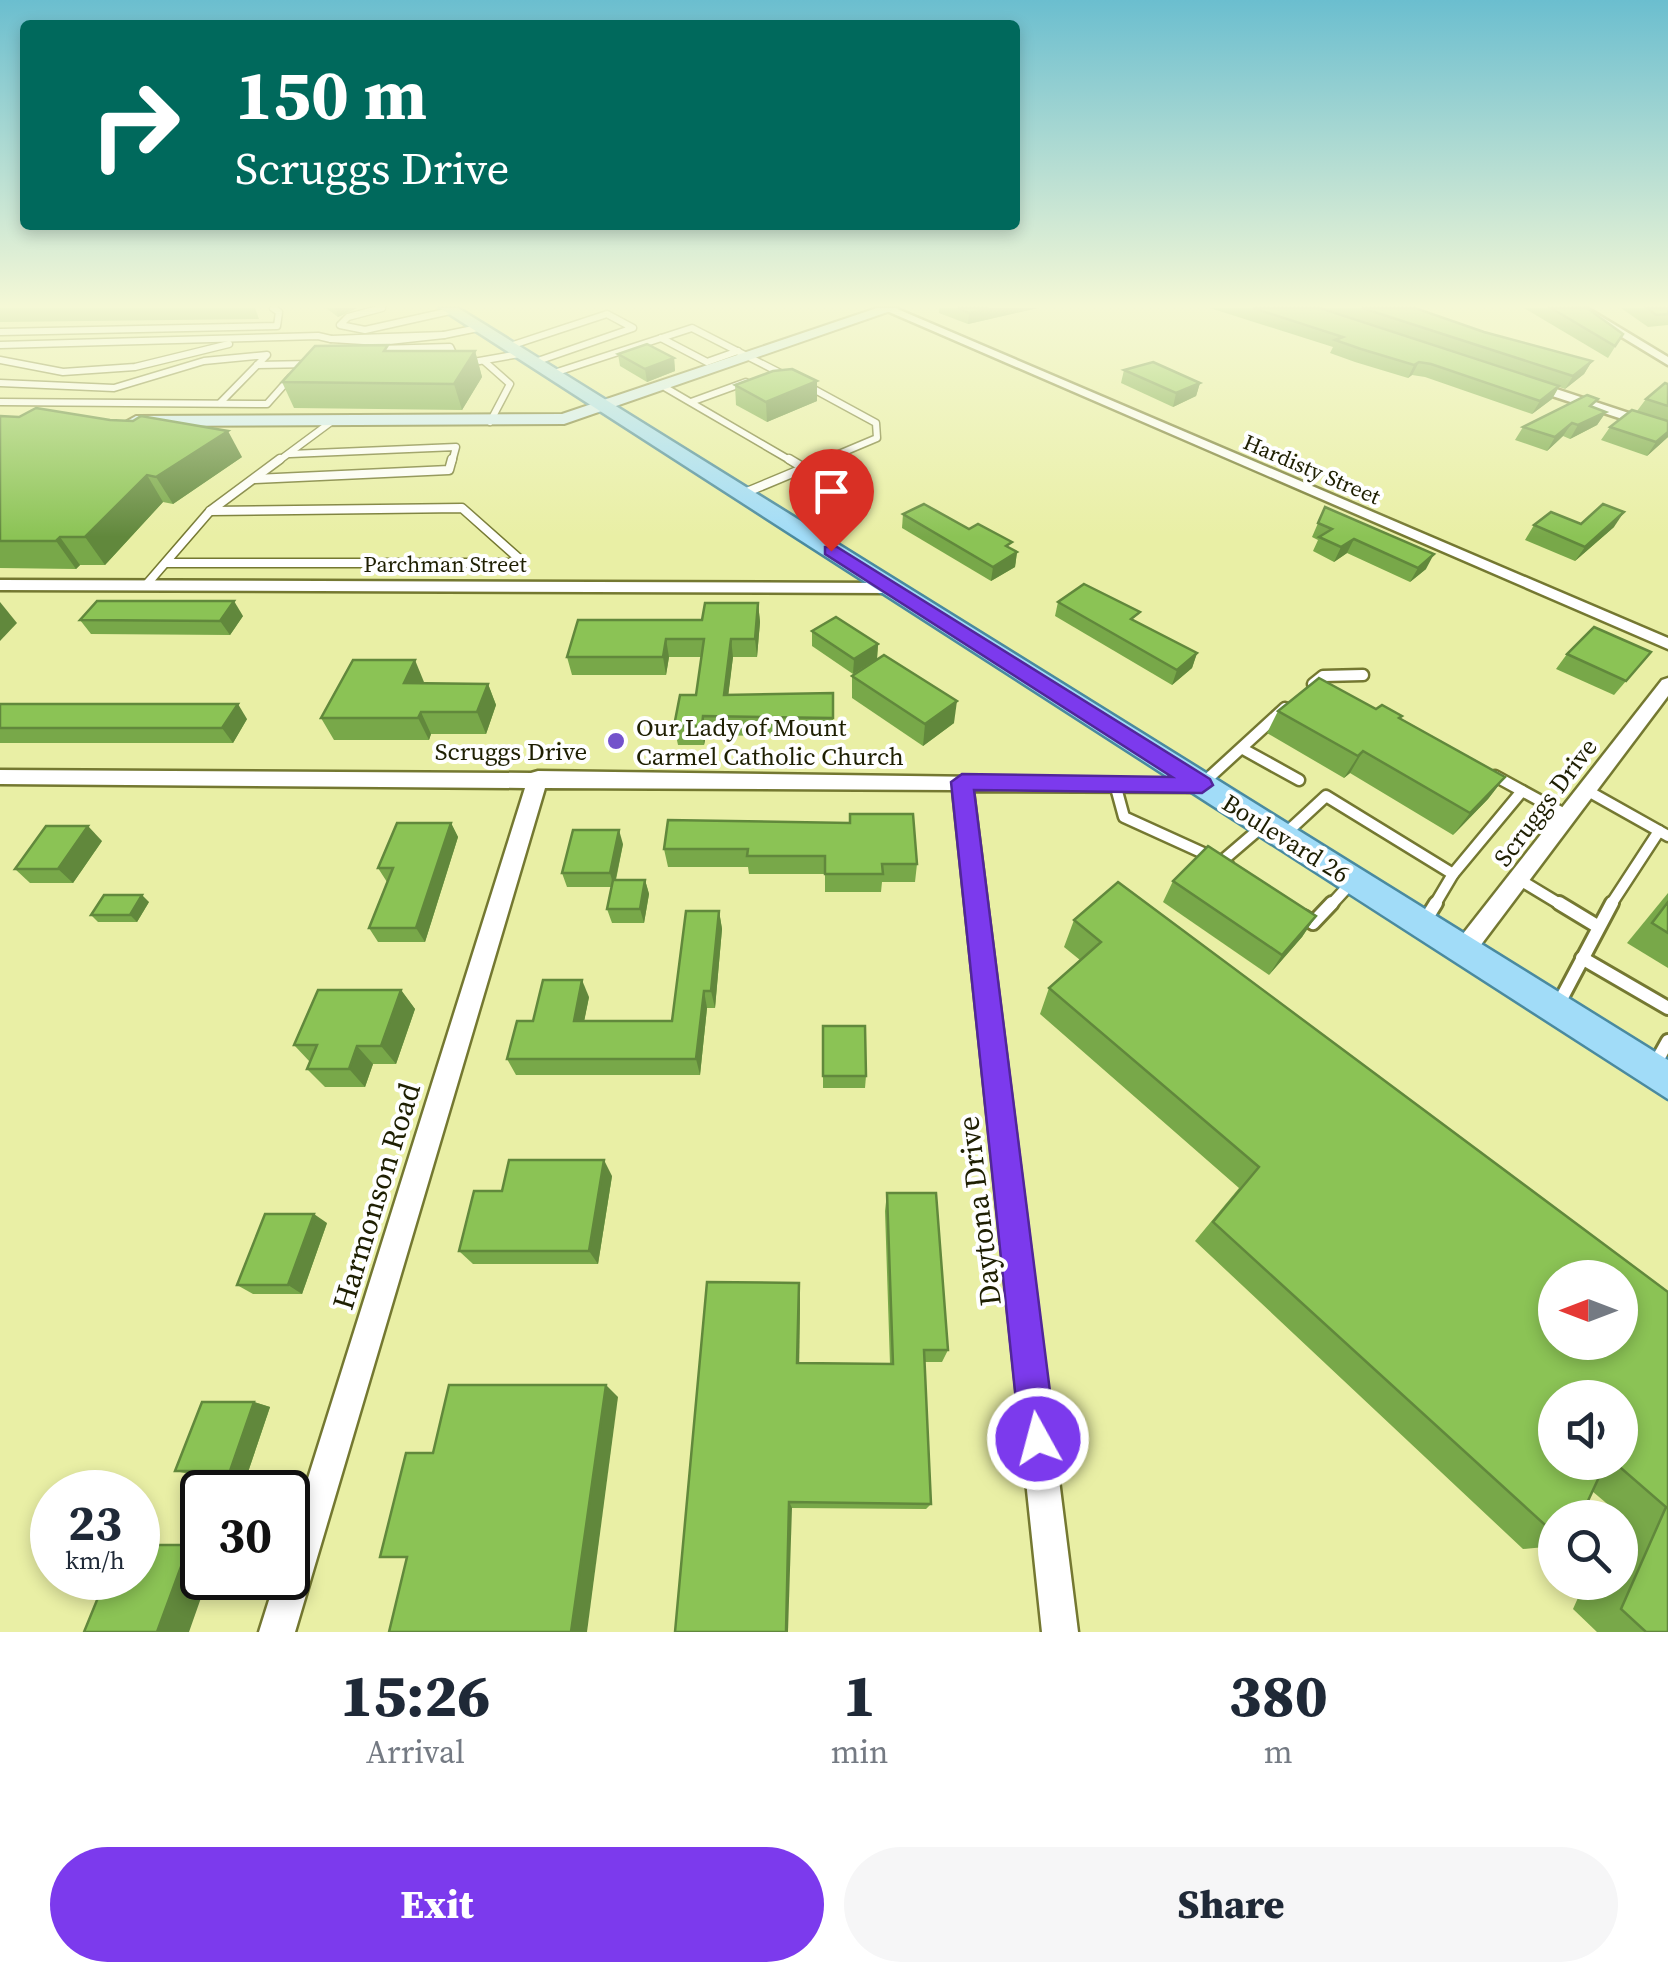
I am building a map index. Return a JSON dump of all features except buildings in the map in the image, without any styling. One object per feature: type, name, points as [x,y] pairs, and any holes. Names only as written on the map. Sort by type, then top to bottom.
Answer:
[{"type":"main road","name":"Boulevard 26","points":[[566,384],[1660,1076]]},
{"type":"street","points":[[0,420],[564,419],[675,384]]},
{"type":"street","name":"Hardisty Street","points":[[1064,384],[1668,644]]},
{"type":"street","points":[[1532,384],[1668,430]]},
{"type":"street","name":"Parchman Street","points":[[0,584],[890,588]]},
{"type":"street","name":"Scruggs Drive","points":[[1463,951],[1668,684]]},
{"type":"street","name":"Scruggs Drive","points":[[0,777],[1202,785]]},
{"type":"street","name":"Harmonson Road","points":[[277,1632],[538,778]]},
{"type":"street","name":"Daytona Drive","points":[[962,782],[1060,1632]]},
{"type":"lane","points":[[26,384],[114,388],[127,384]]},
{"type":"lane","points":[[220,404],[239,384]]},
{"type":"lane","points":[[0,402],[267,404],[285,384]]},
{"type":"lane","points":[[490,422],[510,384]]},
{"type":"lane","points":[[691,402],[737,384]]},
{"type":"lane","points":[[741,494],[876,438],[876,423],[801,384]]},
{"type":"lane","points":[[84,412],[114,388]]},
{"type":"lane","points":[[666,388],[804,468]]},
{"type":"lane","points":[[146,585],[210,511],[331,422]]},
{"type":"lane","points":[[255,478],[449,470],[456,446],[290,454]]},
{"type":"lane","points":[[166,563],[524,563],[462,508],[210,511]]},
{"type":"lane","points":[[1310,687],[1323,676],[1363,675]]},
{"type":"lane","points":[[1202,785],[1244,749],[1257,730],[1297,698]]},
{"type":"lane","points":[[1244,749],[1299,780]]},
{"type":"lane","points":[[1495,776],[1569,816]]},
{"type":"lane","points":[[1115,784],[1124,817],[1237,871]]},
{"type":"lane","points":[[1422,925],[1453,874],[1522,792]]},
{"type":"lane","points":[[1556,1010],[1598,926],[1664,834],[1588,792]]},
{"type":"lane","points":[[1222,861],[1326,796],[1453,874]]},
{"type":"lane","points":[[1520,880],[1598,926]]},
{"type":"lane","points":[[1298,912],[1312,923],[1353,881]]},
{"type":"lane","points":[[1582,958],[1668,1008]]},
{"type":"lane","points":[[1660,1076],[1668,1040]]},
{"type":"place","name":"Our Lady of Mount Carmel Catholic Church","points":[[616,741]]},
{"type":"route","points":[[831,551],[1202,785],[962,782],[1038,1439]]}]
